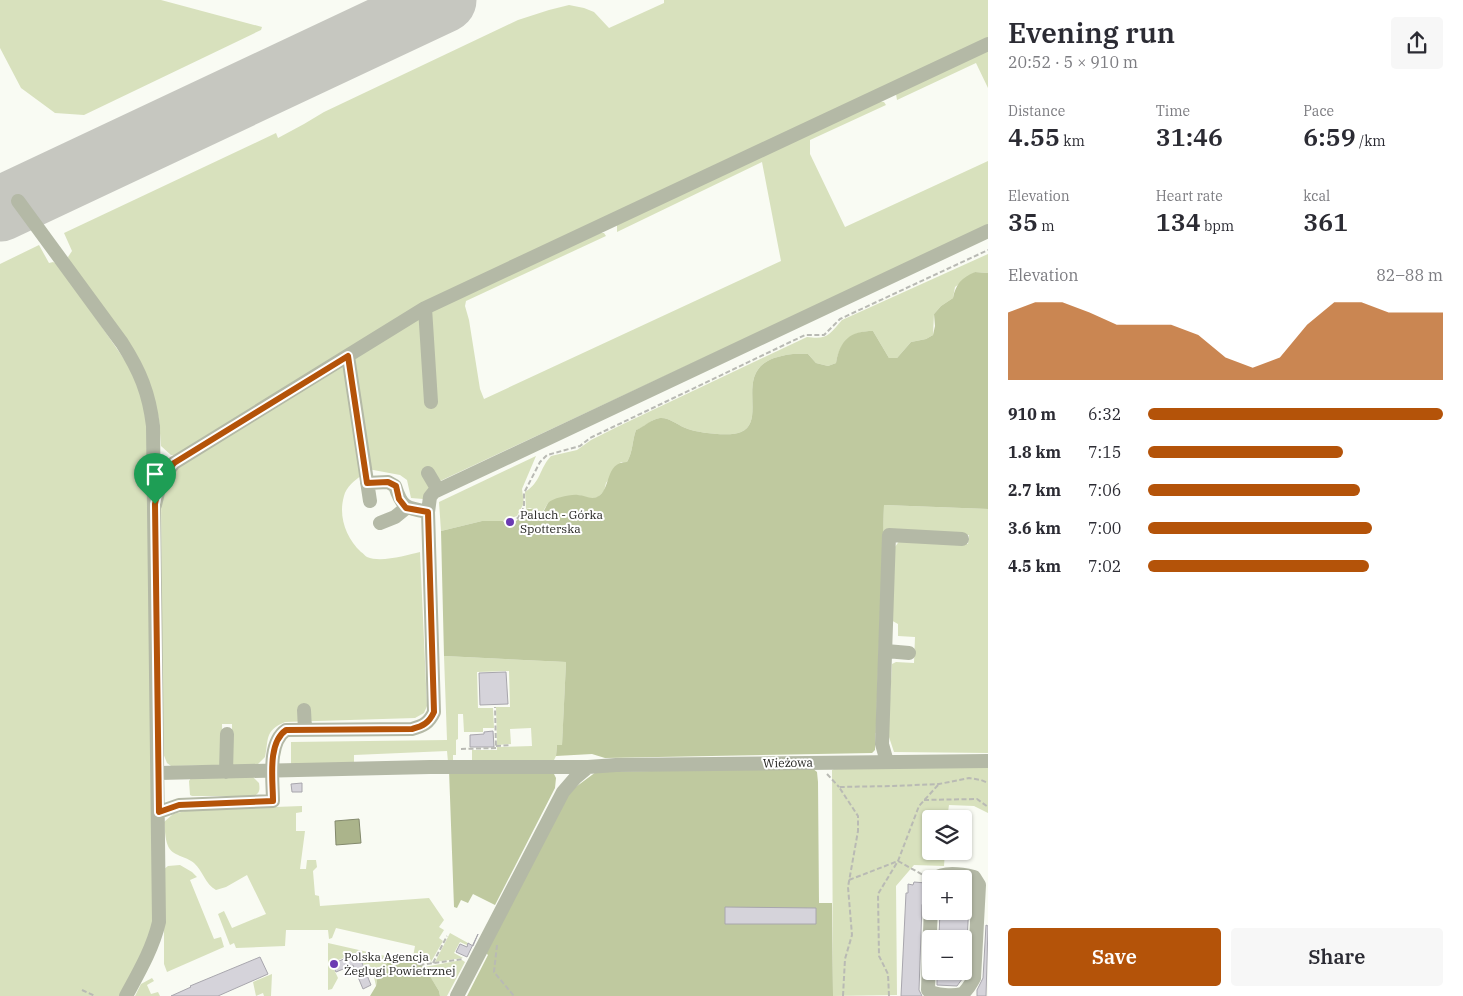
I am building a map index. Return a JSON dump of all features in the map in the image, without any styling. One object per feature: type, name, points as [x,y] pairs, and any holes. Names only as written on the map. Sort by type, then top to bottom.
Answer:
[{"type":"lane","points":[[155,504],[160,480],[174,463],[425,308],[988,44]]},
{"type":"lane","points":[[18,201],[86,293],[135,364],[150,404],[153,426],[159,774],[159,922],[156,935],[146,958],[126,996]]},
{"type":"lane","points":[[159,812],[179,805],[273,801],[274,744],[281,733],[286,730],[412,729],[421,727],[430,719],[434,712],[428,512],[430,497],[438,490],[988,232]]},
{"type":"lane","points":[[425,308],[430,402]]},
{"type":"lane","points":[[348,356],[370,501]]},
{"type":"lane","points":[[428,473],[438,490]]},
{"type":"lane","points":[[367,483],[388,482],[396,486],[399,499],[406,508],[428,512]]},
{"type":"lane","points":[[380,523],[396,517],[406,508]]},
{"type":"lane","points":[[887,762],[882,744],[889,535],[962,539]]},
{"type":"lane","points":[[886,652],[910,653]]},
{"type":"lane","points":[[304,710],[304,730]]},
{"type":"lane","points":[[226,772],[227,734]]},
{"type":"lane","name":"Wieżowa","points":[[159,774],[448,767],[588,767],[616,765],[988,761]]},
{"type":"lane","points":[[457,996],[563,792],[588,767]]},
{"type":"lane","points":[[930,920],[928,988],[932,994],[958,996],[966,990],[974,978],[982,913],[979,885],[972,877]]},
{"type":"path","points":[[510,522],[518,518],[524,507],[525,490],[540,462],[547,455],[580,446],[590,438],[805,335],[824,335],[840,319],[988,250]]},
{"type":"path","points":[[495,708],[496,746]]},
{"type":"path","points":[[461,750],[511,745]]},
{"type":"path","points":[[842,996],[845,959],[852,935],[848,887],[858,831],[858,816],[839,787],[939,784],[969,778],[988,783]]},
{"type":"path","points":[[889,996],[888,974],[879,956],[878,894],[898,860],[919,806],[939,784]]},
{"type":"path","points":[[924,800],[977,799],[988,807]]},
{"type":"path","points":[[849,880],[898,860],[922,873]]},
{"type":"path","points":[[490,931],[497,947],[494,972],[514,996]]},
{"type":"path","points":[[432,964],[447,936]]},
{"type":"path","points":[[412,966],[464,959],[468,961]]},
{"type":"path","points":[[82,990],[95,996]]},
{"type":"shaded area","points":[[0,0],[161,0],[262,27],[261,30],[84,115],[55,113],[21,88],[0,48]]},
{"type":"shaded area","points":[[664,0],[988,0],[988,38],[421,305],[177,455],[171,455],[161,446],[159,420],[154,398],[70,263],[68,257],[72,251],[64,233],[276,133],[278,138],[324,112],[518,20],[569,5],[594,12],[609,28],[664,3]]},
{"type":"shaded area","points":[[988,48],[988,88],[976,63],[897,100],[896,94]]},
{"type":"shaded area","points":[[876,101],[884,102],[886,105],[810,140],[810,154],[845,227],[988,161],[988,225],[438,482],[430,488],[423,499],[411,498],[407,480],[400,475],[368,469],[354,358],[430,311],[600,233],[604,233],[606,236],[466,301],[465,306],[480,389],[484,399],[781,261],[762,162],[617,232],[617,225]]},
{"type":"shaded area","points":[[39,245],[49,263],[53,262],[59,265],[133,372],[148,416],[153,926],[148,943],[119,996],[0,996],[0,264]]},
{"type":"shaded area","points":[[988,254],[988,273],[975,272],[955,287],[953,298],[941,306],[934,314],[933,335],[926,339],[911,342],[897,358],[889,358],[873,331],[866,331],[853,335],[848,339],[838,355],[836,363],[828,366],[816,363],[808,354],[791,354],[774,358],[762,365],[755,374],[752,417],[748,426],[741,432],[715,434],[700,432],[688,429],[667,419],[657,419],[636,430],[627,462],[621,462],[606,483],[604,491],[598,497],[591,499],[578,495],[548,503],[542,513],[530,508],[526,509],[525,492],[537,480],[551,456],[577,450],[591,440],[619,426],[807,337],[823,337],[842,320]]},
{"type":"shaded area","points":[[975,272],[988,273],[988,509],[884,505],[875,750],[872,753],[605,758],[592,754],[556,756],[557,745],[562,745],[566,662],[444,656],[441,531],[482,521],[503,521],[507,526],[521,517],[521,513],[526,509],[536,509],[542,513],[550,501],[558,498],[575,495],[597,497],[605,489],[611,471],[615,466],[627,462],[636,430],[660,418],[700,432],[723,434],[741,432],[748,426],[752,417],[755,374],[762,365],[774,358],[791,354],[808,354],[816,363],[828,366],[836,363],[840,348],[847,338],[865,331],[873,331],[889,358],[897,358],[911,342],[926,339],[933,335],[935,326],[934,314],[941,306],[953,298],[960,282]]},
{"type":"shaded area","points":[[346,363],[362,475],[351,484],[345,493],[342,504],[343,519],[351,540],[367,557],[386,559],[420,552],[427,706],[424,713],[415,718],[285,722],[270,732],[265,757],[257,765],[232,767],[232,724],[222,724],[223,765],[171,766],[167,763],[163,753],[161,496],[164,487],[179,466]]},
{"type":"shaded area","points":[[536,456],[522,489],[524,503],[517,516],[503,521],[482,521],[441,531],[439,502]]},
{"type":"shaded area","points":[[884,505],[988,509],[988,753],[894,752],[888,734],[892,664],[896,662],[914,663],[915,637],[898,636],[898,624],[889,619],[892,551],[900,540],[968,544],[969,535],[887,533],[880,733],[874,733]]},
{"type":"shaded area","points":[[444,656],[566,662],[562,746],[557,745],[554,760],[472,762],[472,750],[497,750],[497,747],[532,746],[531,728],[510,729],[511,744],[497,745],[496,707],[510,707],[509,671],[477,672],[478,708],[493,708],[494,728],[483,728],[483,732],[464,732],[463,714],[458,714],[458,739],[456,740],[456,755],[453,755],[453,762],[448,762],[447,751],[354,755],[354,763],[291,764],[291,742],[447,740]]},
{"type":"shaded area","points":[[988,766],[988,813],[974,806],[949,805],[948,810],[922,810],[922,860],[944,860],[944,866],[914,865],[896,886],[897,995],[833,996],[832,770],[836,768]]},
{"type":"shaded area","points":[[812,768],[817,772],[818,782],[819,903],[832,903],[833,996],[467,996],[488,955],[486,953],[569,792],[596,772]]},
{"type":"shaded area","points":[[449,770],[552,770],[556,778],[555,788],[495,905],[473,894],[468,903],[461,900],[457,908],[454,907]]},
{"type":"shaded area","points":[[253,777],[259,783],[259,791],[253,796],[190,795],[189,781],[191,778]]},
{"type":"shaded area","points":[[302,806],[302,812],[296,813],[296,831],[305,831],[300,869],[306,869],[307,860],[316,860],[317,867],[313,871],[315,895],[319,896],[320,906],[429,898],[444,920],[439,927],[444,930],[439,938],[443,941],[431,962],[387,963],[378,975],[376,986],[369,964],[364,966],[358,952],[331,963],[338,978],[332,989],[328,990],[328,943],[412,962],[415,946],[336,928],[332,938],[329,939],[328,930],[286,930],[285,946],[236,948],[234,943],[230,945],[218,914],[224,911],[232,928],[266,914],[247,875],[226,887],[216,890],[209,884],[194,863],[170,849],[166,840],[164,822],[173,814],[189,810]]},
{"type":"shaded area","points":[[359,819],[361,843],[336,845],[335,821]]},
{"type":"shaded area","points":[[180,865],[197,877],[190,880],[214,939],[221,937],[224,947],[167,972],[164,964],[164,869],[168,866]]},
{"type":"shaded area","points":[[450,933],[468,943],[467,945],[460,942],[454,953],[463,958],[435,962]]},
{"type":"shaded area","points":[[462,960],[465,962],[447,996],[440,996],[439,991],[424,967]]},
{"type":"shaded area","points":[[387,963],[422,963],[439,991],[440,996],[370,996],[376,986],[378,975]]},
{"type":"shaded area","points":[[272,974],[271,996],[264,996],[263,993],[256,996],[253,982]]},
{"type":"shaded area","points":[[152,978],[154,981],[147,985],[151,994],[158,992],[160,996],[135,996],[141,984]]},
{"type":"building","points":[[506,672],[508,704],[480,705],[479,673]]},
{"type":"building","points":[[493,731],[494,747],[470,747],[470,735]]},
{"type":"building","points":[[302,783],[302,792],[292,792],[291,784]]},
{"type":"building","points":[[914,882],[922,883],[919,990],[922,996],[901,996],[906,893],[908,893],[908,884],[913,885]]},
{"type":"building","points":[[725,907],[816,908],[816,924],[725,924]]},
{"type":"building","points":[[940,920],[968,920],[968,930],[939,930]]},
{"type":"building","points":[[986,925],[988,926],[986,996],[977,996],[977,990],[983,978]]},
{"type":"building","points":[[468,943],[472,946],[467,957],[456,952],[460,944],[467,947]]},
{"type":"building","points":[[358,953],[371,985],[363,989],[353,965],[336,972],[332,964]]},
{"type":"building","points":[[260,957],[268,974],[218,996],[171,996],[190,986]]},
{"type":"building","points":[[937,980],[961,980],[957,986],[937,985]]},
{"type":"runway","points":[[0,209],[444,0]]},
{"type":"place","name":"Paluch - Górka Spotterska","points":[[510,522]]},
{"type":"place","name":"Polska Agencja Żeglugi Powietrznej","points":[[334,964]]},
{"type":"route","points":[[348,356],[367,483],[388,482],[396,486],[399,499],[406,508],[428,512],[434,712],[427,723],[412,729],[286,730],[281,733],[274,744],[273,801],[179,805],[159,812],[155,504],[160,480],[174,463],[348,356]]}]
